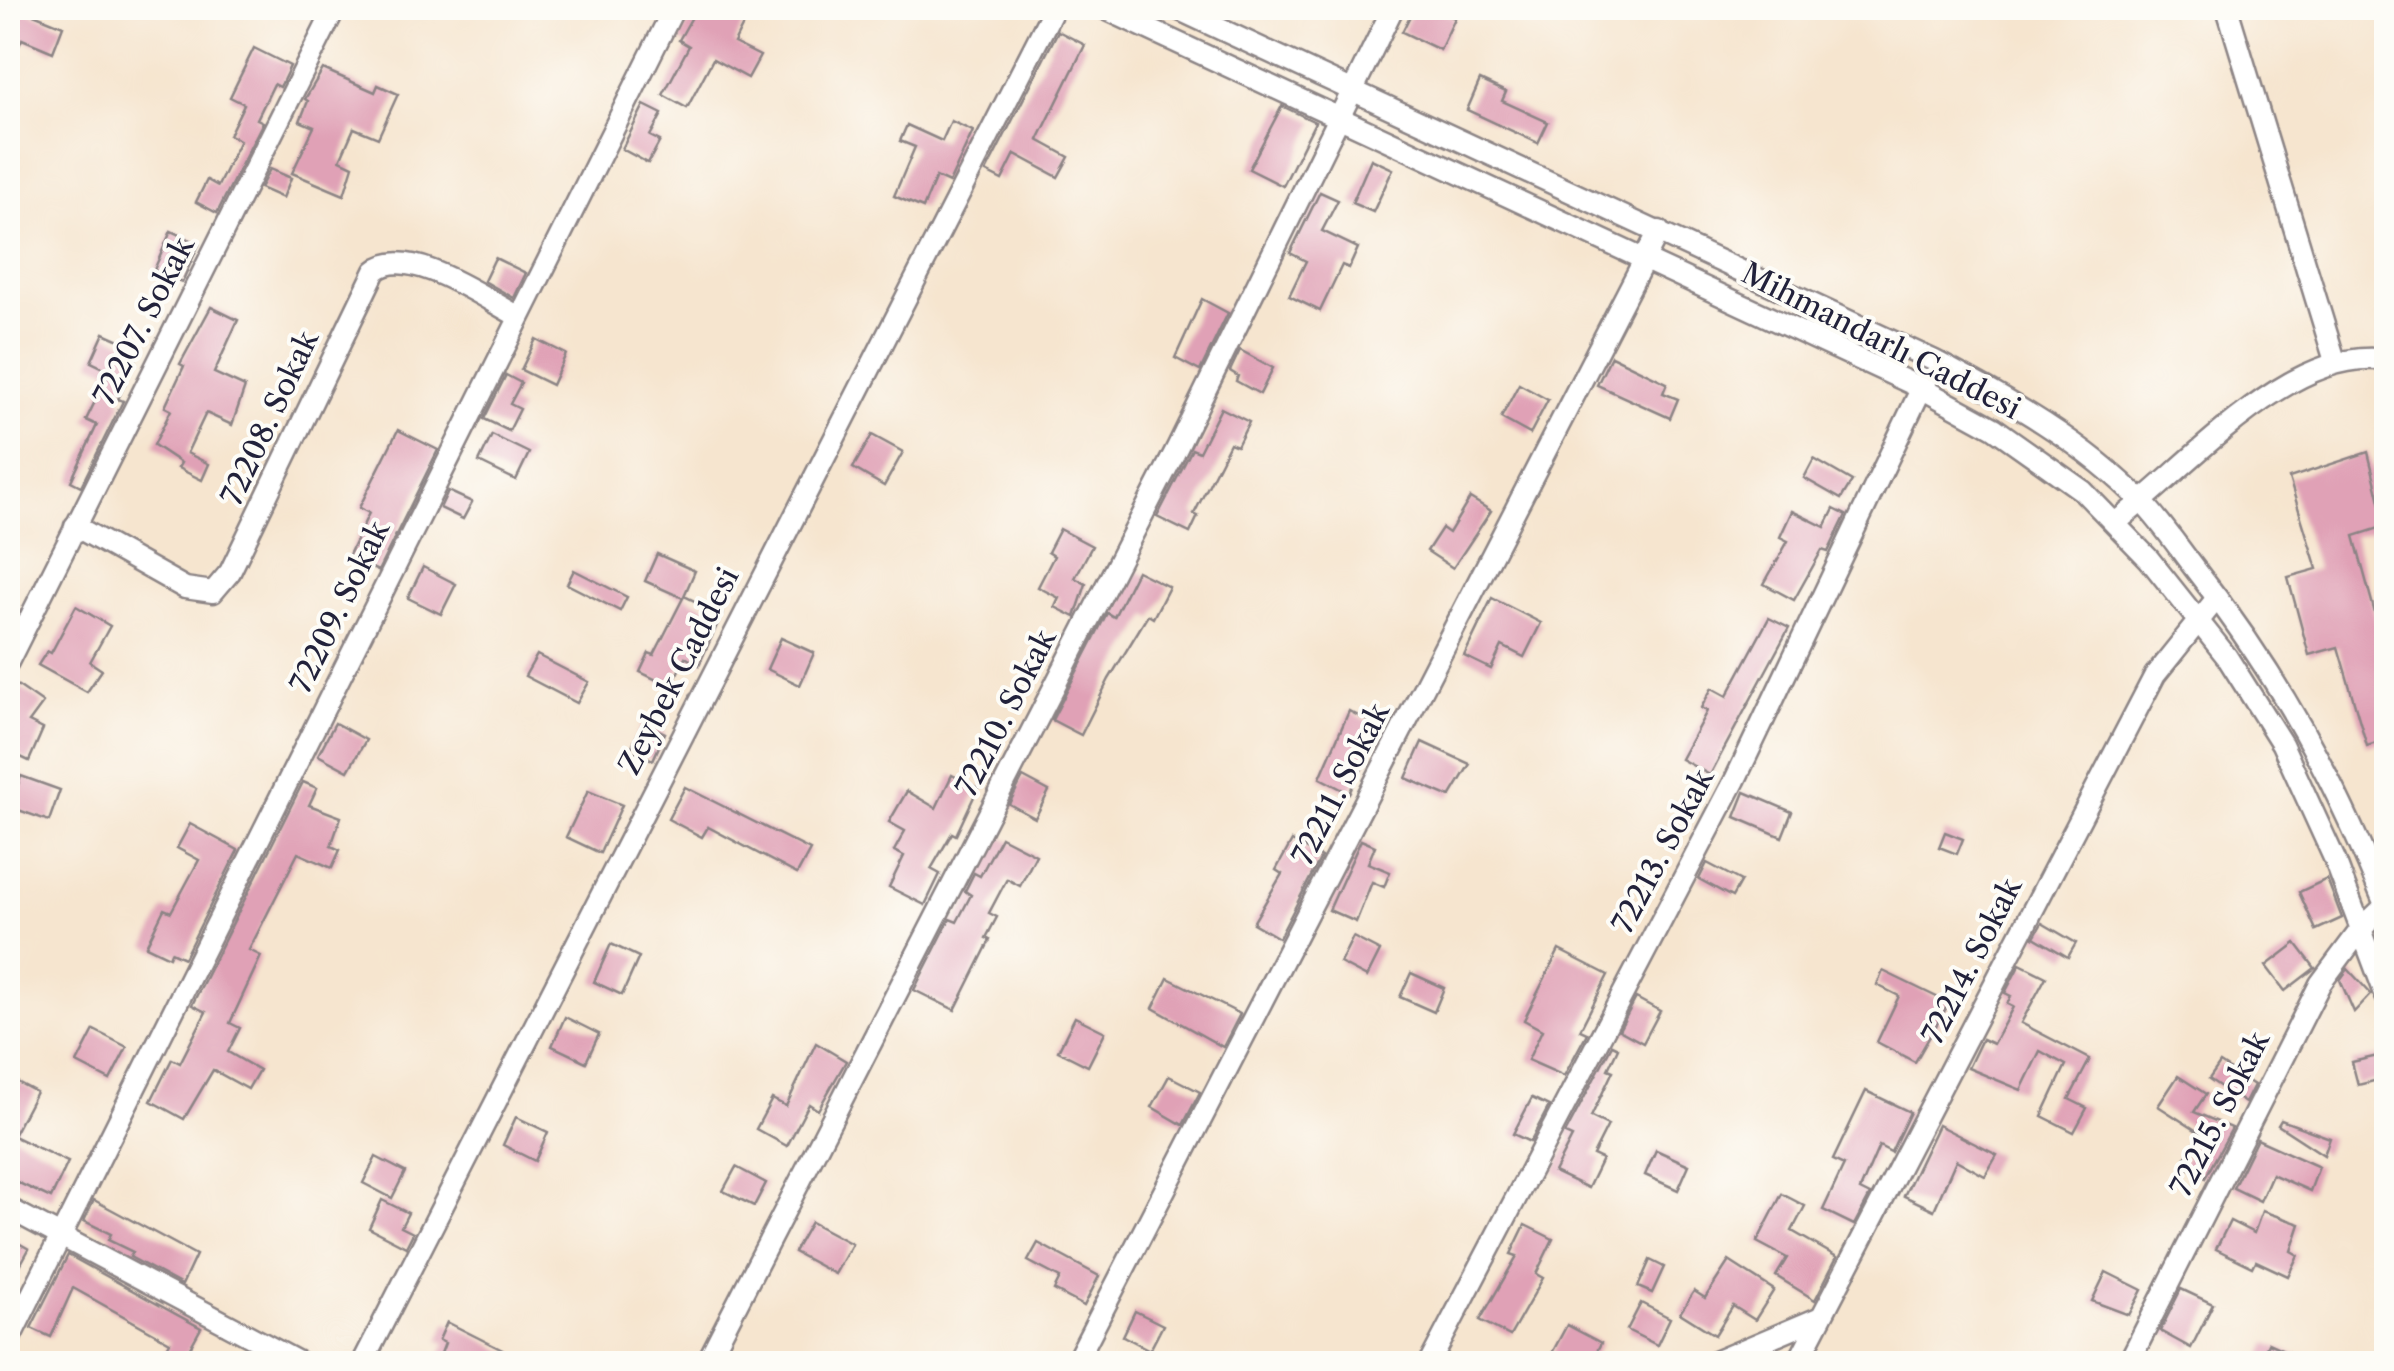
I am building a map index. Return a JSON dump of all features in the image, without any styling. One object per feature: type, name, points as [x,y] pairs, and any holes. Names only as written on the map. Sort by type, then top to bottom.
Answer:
[{"type":"street","name":"72207. Sokak","points":[[8,662],[334,8]]},
{"type":"street","name":"72209. Sokak","points":[[8,1342],[674,8]]},
{"type":"street","name":"Zeybek Caddesi","points":[[362,1364],[1054,8]]},
{"type":"street","name":"Mihmandarlı Caddesi","points":[[1103,8],[1922,388],[2045,461],[2116,522],[2226,657],[2282,744],[2386,996]]},
{"type":"street","name":"Mihmandarlı Caddesi","points":[[1175,8],[1356,88],[1935,361],[2036,420],[2142,502],[2276,678],[2319,753],[2386,906]]},
{"type":"street","name":"72210. Sokak","points":[[706,1364],[1177,448],[1392,8]]},
{"type":"street","points":[[2227,8],[2334,360]]},
{"type":"street","name":"72211. Sokak","points":[[1075,1364],[1659,231]]},
{"type":"street","name":"72208. Sokak","points":[[76,526],[185,588],[204,593],[220,588],[375,271],[392,261],[417,263],[518,316]]},
{"type":"street","points":[[2116,522],[2226,429],[2286,386],[2334,360],[2386,360]]},
{"type":"street","name":"72213. Sokak","points":[[1429,1364],[1735,780],[1935,361]]},
{"type":"street","name":"72214. Sokak","points":[[1796,1364],[2155,675],[2218,598]]},
{"type":"street","name":"72215. Sokak","points":[[2128,1364],[2320,984],[2361,929],[2386,906]]},
{"type":"street","points":[[8,1208],[302,1364]]},
{"type":"street","points":[[1710,1364],[1821,1316]]},
{"type":"building","points":[[8,8],[19,8],[63,26],[53,52],[22,39],[8,71]]},
{"type":"building","points":[[697,8],[739,8],[749,13],[734,43],[760,56],[748,78],[713,59],[687,108],[663,95],[689,46],[679,40]]},
{"type":"building","points":[[1414,8],[1433,8],[1455,18],[1440,50],[1402,32]]},
{"type":"building","points":[[1058,31],[1085,45],[1038,140],[1069,157],[1058,177],[1015,154],[1002,180],[986,172]]},
{"type":"building","points":[[254,48],[290,66],[280,87],[274,84],[257,119],[263,122],[217,213],[196,202],[207,180],[218,186],[240,140],[229,135],[244,104],[230,97]]},
{"type":"building","points":[[323,69],[375,92],[378,85],[398,94],[378,138],[354,128],[340,160],[353,166],[344,195],[292,173],[314,127],[300,121],[308,101],[305,99]]},
{"type":"building","points":[[1480,80],[1506,92],[1502,101],[1548,122],[1538,143],[1467,110]]},
{"type":"building","points":[[644,105],[662,114],[650,136],[660,141],[648,163],[622,149]]},
{"type":"building","points":[[1282,106],[1315,122],[1283,186],[1249,169]]},
{"type":"building","points":[[951,121],[973,131],[949,183],[936,177],[923,208],[894,196],[915,147],[900,141],[907,125],[942,141]]},
{"type":"building","points":[[1371,159],[1393,169],[1373,212],[1352,203]]},
{"type":"building","points":[[270,169],[291,178],[283,198],[260,188]]},
{"type":"building","points":[[1320,192],[1338,200],[1322,231],[1358,248],[1349,268],[1342,265],[1320,311],[1289,296],[1306,261],[1290,253]]},
{"type":"building","points":[[171,231],[199,244],[182,282],[154,270]]},
{"type":"building","points":[[495,258],[526,273],[514,298],[484,281]]},
{"type":"building","points":[[1202,299],[1228,313],[1200,371],[1175,358]]},
{"type":"building","points":[[211,307],[238,320],[214,373],[245,387],[232,425],[206,413],[187,453],[209,464],[202,480],[178,468],[181,463],[154,445],[171,410],[165,407],[184,366],[180,364]]},
{"type":"building","points":[[104,333],[140,349],[118,399],[123,401],[81,486],[71,481],[97,425],[86,420],[110,371],[91,362]]},
{"type":"building","points":[[536,339],[566,354],[552,385],[521,370]]},
{"type":"building","points":[[1240,350],[1273,368],[1260,394],[1236,381],[1238,376],[1230,371]]},
{"type":"building","points":[[1611,356],[1667,383],[1663,393],[1678,399],[1670,418],[1597,385]]},
{"type":"building","points":[[506,375],[521,383],[510,404],[520,409],[509,431],[484,419]]},
{"type":"building","points":[[1519,384],[1548,400],[1530,434],[1501,418]]},
{"type":"building","points":[[1221,408],[1249,422],[1237,446],[1230,443],[1194,514],[1198,516],[1190,533],[1157,517],[1192,449],[1199,452]]},
{"type":"building","points":[[398,430],[438,450],[378,571],[348,557],[369,513],[359,508]]},
{"type":"building","points":[[492,435],[529,453],[516,480],[479,462]]},
{"type":"building","points":[[872,435],[903,452],[884,486],[853,468]]},
{"type":"building","points":[[2368,452],[2386,526],[2354,536],[2386,654],[2386,740],[2367,746],[2338,647],[2309,655],[2288,577],[2317,569],[2289,478]]},
{"type":"building","points":[[1814,459],[1852,481],[1841,499],[1804,478]]},
{"type":"building","points":[[448,491],[472,502],[463,519],[440,508]]},
{"type":"building","points":[[1470,498],[1491,511],[1453,568],[1427,551],[1442,528],[1449,533]]},
{"type":"building","points":[[1834,509],[1846,515],[1828,552],[1822,550],[1794,600],[1764,584],[1788,541],[1780,537],[1792,511],[1825,527]]},
{"type":"building","points":[[1060,529],[1092,546],[1075,578],[1086,584],[1075,617],[1055,607],[1059,598],[1038,587],[1054,556],[1048,552]]},
{"type":"building","points":[[657,554],[695,571],[684,596],[722,614],[699,665],[685,657],[671,687],[640,672],[649,653],[654,655],[683,598],[645,581]]},
{"type":"building","points":[[423,567],[456,584],[441,614],[408,598]]},
{"type":"building","points":[[574,570],[627,597],[620,611],[567,584]]},
{"type":"building","points":[[1137,571],[1169,587],[1153,618],[1148,615],[1109,679],[1081,735],[1052,720],[1107,613],[1114,617]]},
{"type":"building","points":[[1492,598],[1541,623],[1524,657],[1502,646],[1491,669],[1464,656]]},
{"type":"building","points":[[76,606],[110,626],[90,662],[102,670],[87,692],[38,665],[47,651],[51,653]]},
{"type":"building","points":[[1769,618],[1789,628],[1710,775],[1681,759],[1707,711],[1701,708],[1712,688],[1727,696]]},
{"type":"building","points":[[781,638],[814,653],[800,685],[767,669]]},
{"type":"building","points":[[537,655],[589,682],[577,703],[525,676]]},
{"type":"building","points":[[17,685],[43,703],[29,722],[43,729],[29,761],[8,751],[8,722],[14,707],[8,698]]},
{"type":"building","points":[[1349,711],[1383,729],[1349,793],[1320,778]]},
{"type":"building","points":[[335,723],[366,740],[348,771],[318,755]]},
{"type":"building","points":[[643,723],[665,733],[653,760],[630,750]]},
{"type":"building","points":[[1422,742],[1470,764],[1450,797],[1406,778]]},
{"type":"building","points":[[952,775],[978,788],[956,835],[952,833],[931,869],[940,874],[925,905],[889,887],[904,856],[894,851],[905,831],[889,822],[907,791],[936,808]]},
{"type":"building","points":[[21,776],[60,790],[49,821],[10,807]]},
{"type":"building","points":[[1023,777],[1049,791],[1035,818],[1009,804]]},
{"type":"building","points":[[303,782],[317,788],[309,805],[341,817],[331,846],[340,850],[332,868],[298,853],[249,950],[261,956],[230,1023],[240,1028],[228,1052],[259,1070],[248,1089],[213,1070],[184,1119],[151,1101],[172,1059],[180,1063],[206,1012],[192,1005]]},
{"type":"building","points":[[685,787],[810,850],[797,874],[708,827],[702,837],[668,819]]},
{"type":"building","points":[[588,791],[622,805],[600,853],[566,837]]},
{"type":"building","points":[[1745,792],[1792,812],[1782,837],[1735,817]]},
{"type":"building","points":[[190,824],[238,850],[184,958],[171,952],[169,957],[146,946],[164,909],[171,912],[199,860],[177,848]]},
{"type":"building","points":[[1945,832],[1963,839],[1957,854],[1939,847]]},
{"type":"building","points":[[1001,837],[1036,855],[1020,886],[1007,879],[989,913],[997,917],[986,938],[990,940],[955,1010],[914,990],[950,919],[957,922],[971,895],[965,891],[974,873],[980,876]]},
{"type":"building","points":[[1361,840],[1375,846],[1368,863],[1390,872],[1384,887],[1372,882],[1356,922],[1329,910]]},
{"type":"building","points":[[1292,841],[1321,857],[1279,938],[1253,923],[1282,874],[1276,870]]},
{"type":"building","points":[[1707,863],[1741,881],[1732,897],[1699,879]]},
{"type":"building","points":[[2327,879],[2342,918],[2316,930],[2299,892]]},
{"type":"building","points":[[2042,923],[2076,943],[2068,957],[2034,937]]},
{"type":"building","points":[[1353,937],[1380,951],[1367,977],[1340,963]]},
{"type":"building","points":[[2296,943],[2315,968],[2285,991],[2266,966]]},
{"type":"building","points":[[611,944],[639,957],[622,995],[594,982]]},
{"type":"building","points":[[1559,950],[1608,975],[1580,1030],[1587,1033],[1564,1076],[1528,1060],[1542,1030],[1524,1020]]},
{"type":"building","points":[[2020,964],[2046,977],[2021,1023],[2090,1059],[2069,1099],[2087,1108],[2074,1132],[2042,1116],[2066,1065],[2040,1051],[2021,1090],[1968,1068],[1982,1039],[1993,1044],[2013,1007],[2007,1004],[2011,996],[2005,993]]},
{"type":"building","points":[[2348,969],[2371,994],[2354,1012],[2340,980]]},
{"type":"building","points":[[1883,971],[1949,1003],[1915,1062],[1877,1042],[1899,996],[1877,985]]},
{"type":"building","points":[[1411,973],[1444,988],[1434,1012],[1400,997]]},
{"type":"building","points":[[1168,978],[1240,1014],[1223,1047],[1153,1008]]},
{"type":"building","points":[[1636,998],[1660,1011],[1643,1043],[1619,1030]]},
{"type":"building","points":[[565,1017],[599,1034],[586,1062],[552,1046]]},
{"type":"building","points":[[1075,1017],[1105,1032],[1088,1066],[1058,1051]]},
{"type":"building","points":[[94,1030],[127,1047],[110,1080],[77,1063]]},
{"type":"building","points":[[816,1043],[846,1061],[818,1110],[809,1104],[787,1146],[756,1129],[772,1099],[786,1106]]},
{"type":"building","points":[[1612,1045],[1618,1048],[1608,1069],[1613,1071],[1591,1117],[1608,1125],[1593,1155],[1602,1159],[1588,1188],[1554,1172],[1572,1137],[1565,1134]]},
{"type":"building","points":[[2386,1054],[2386,1078],[2358,1085],[2352,1062]]},
{"type":"building","points":[[2220,1063],[2254,1085],[2245,1103],[2209,1079]]},
{"type":"building","points":[[1169,1076],[1200,1092],[1183,1125],[1152,1107]]},
{"type":"building","points":[[2178,1076],[2206,1094],[2194,1112],[2232,1128],[2205,1178],[2182,1164],[2200,1133],[2158,1106]]},
{"type":"building","points":[[8,1077],[36,1092],[13,1136],[68,1162],[51,1198],[8,1178]]},
{"type":"building","points":[[1866,1091],[1910,1112],[1891,1152],[1879,1146],[1860,1190],[1870,1195],[1854,1225],[1823,1210],[1844,1165],[1833,1160]]},
{"type":"building","points":[[1532,1098],[1549,1106],[1530,1142],[1513,1134]]},
{"type":"building","points":[[516,1117],[548,1132],[535,1161],[503,1145]]},
{"type":"building","points":[[2281,1120],[2330,1138],[2324,1155],[2278,1125]]},
{"type":"building","points":[[1938,1125],[1997,1155],[1985,1176],[1956,1160],[1934,1210],[1904,1196]]},
{"type":"building","points":[[2257,1139],[2319,1167],[2310,1191],[2272,1174],[2260,1201],[2233,1188]]},
{"type":"building","points":[[1656,1150],[1689,1165],[1678,1190],[1645,1175]]},
{"type":"building","points":[[376,1157],[405,1172],[392,1198],[363,1183]]},
{"type":"building","points":[[736,1167],[766,1183],[754,1206],[723,1191]]},
{"type":"building","points":[[1782,1194],[1805,1206],[1792,1231],[1837,1257],[1815,1300],[1776,1276],[1787,1258],[1757,1242]]},
{"type":"building","points":[[94,1200],[196,1255],[182,1285],[130,1257],[133,1252],[108,1240],[111,1234],[84,1221]]},
{"type":"building","points":[[382,1200],[408,1213],[401,1227],[413,1233],[406,1247],[369,1228]]},
{"type":"building","points":[[2262,1211],[2300,1224],[2291,1251],[2298,1255],[2288,1276],[2256,1261],[2253,1267],[2216,1249],[2230,1221],[2254,1233]]},
{"type":"building","points":[[811,1222],[852,1244],[835,1274],[794,1252]]},
{"type":"building","points":[[1525,1225],[1553,1239],[1536,1274],[1543,1278],[1510,1336],[1480,1320],[1517,1256],[1511,1254]]},
{"type":"building","points":[[8,1237],[29,1249],[8,1287]]},
{"type":"building","points":[[1038,1243],[1099,1276],[1084,1306],[1054,1290],[1060,1278],[1028,1261]]},
{"type":"building","points":[[68,1255],[201,1328],[181,1364],[158,1364],[170,1342],[73,1288],[51,1337],[31,1328]]},
{"type":"building","points":[[1650,1260],[1664,1267],[1652,1293],[1638,1287]]},
{"type":"building","points":[[1729,1261],[1774,1290],[1755,1320],[1733,1306],[1715,1335],[1680,1313],[1694,1291],[1705,1298]]},
{"type":"building","points":[[2106,1272],[2142,1290],[2129,1315],[2092,1301]]},
{"type":"building","points":[[2181,1289],[2213,1304],[2191,1348],[2160,1331]]},
{"type":"building","points":[[1641,1303],[1670,1318],[1657,1345],[1627,1330]]},
{"type":"building","points":[[1135,1311],[1163,1325],[1150,1350],[1123,1336]]},
{"type":"building","points":[[447,1322],[530,1364],[437,1364],[445,1343],[439,1340]]},
{"type":"building","points":[[1567,1325],[1601,1343],[1590,1364],[1572,1364],[1552,1353]]},
{"type":"building","points":[[2268,1343],[2315,1364],[2259,1364]]}]
